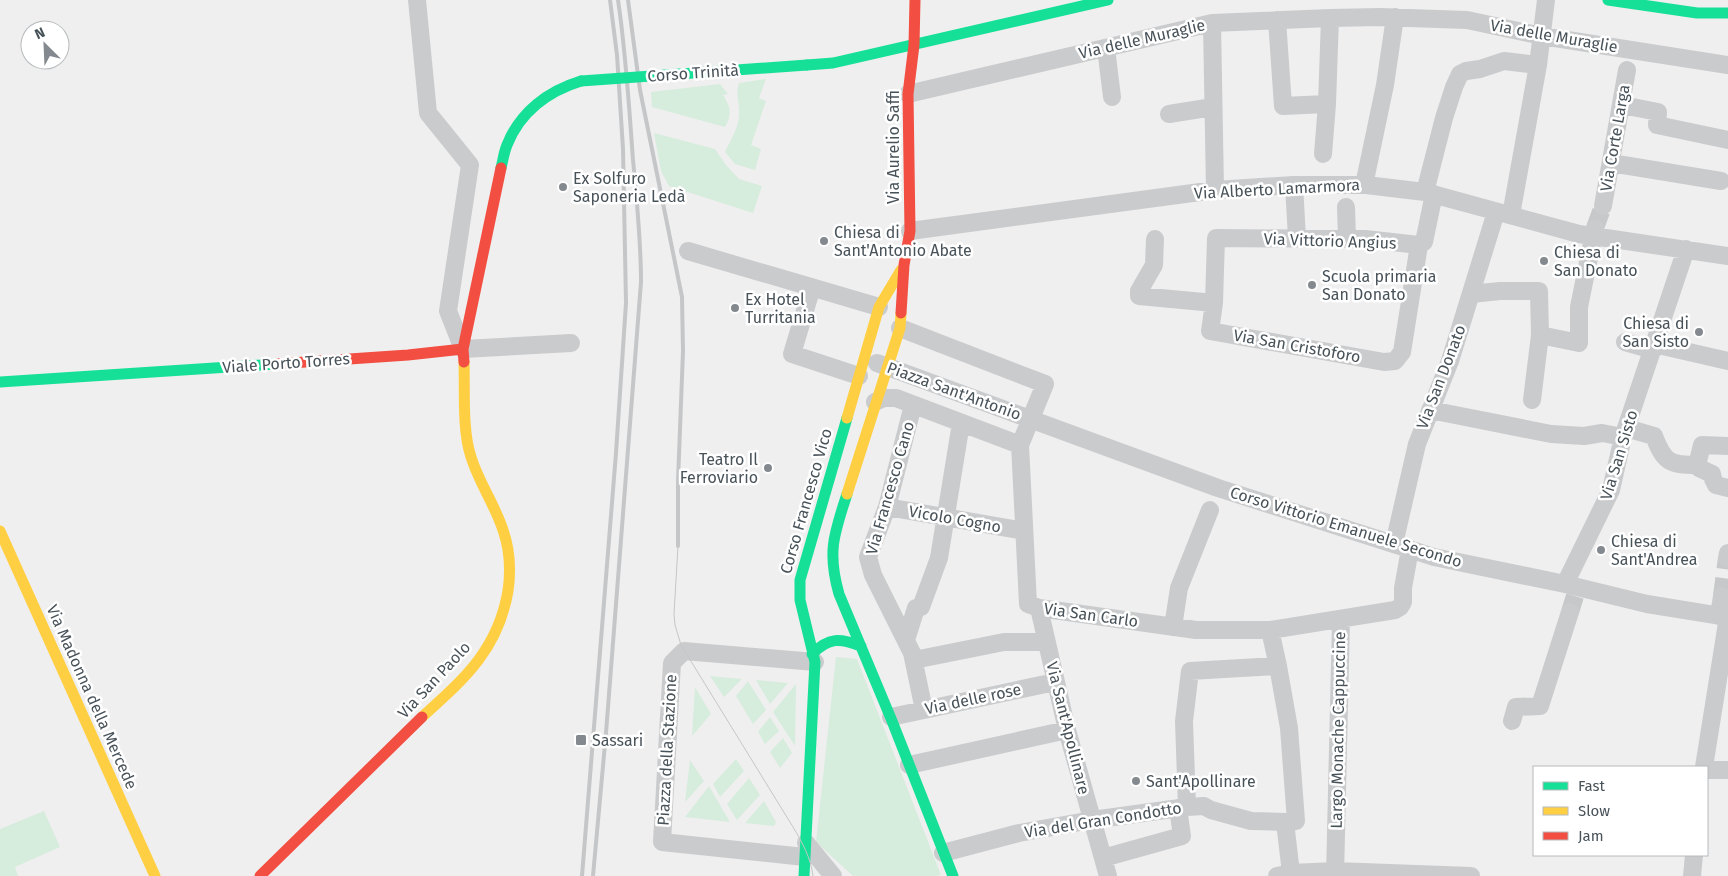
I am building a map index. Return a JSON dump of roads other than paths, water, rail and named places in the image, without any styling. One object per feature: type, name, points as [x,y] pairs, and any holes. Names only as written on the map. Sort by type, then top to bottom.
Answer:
[{"type":"main road","name":"Via Aurelio Saffi","points":[[887,366],[900,328],[904,265],[910,231],[908,94],[914,45],[915,0]]},
{"type":"main road","name":"Corso Trinità","points":[[463,349],[506,146],[521,120],[544,97],[556,89],[581,81],[833,63],[1108,0]]},
{"type":"main road","points":[[1608,0],[1697,13],[1728,13]]},
{"type":"main road","name":"Corso Francesco Vico","points":[[804,876],[813,658],[800,600],[800,580],[879,307],[904,265]]},
{"type":"main road","name":"Viale Porto Torres","points":[[0,382],[388,356],[463,349]]},
{"type":"main road","name":"Via San Paolo","points":[[263,874],[461,680],[495,635],[501,622],[509,583],[509,555],[507,541],[499,518],[469,453],[463,349]]},
{"type":"main road","points":[[887,366],[835,532],[832,556],[833,573],[839,594],[891,717],[952,876]]},
{"type":"main road","name":"Via Madonna della Mercede","points":[[0,531],[155,876]]},
{"type":"main road","points":[[813,658],[820,646],[836,640],[844,640],[861,646]]},
{"type":"street","points":[[418,0],[428,113],[470,165],[448,311],[463,349]]},
{"type":"street","points":[[1542,36],[1546,0]]},
{"type":"street","points":[[1364,185],[1385,85],[1385,11]]},
{"type":"street","name":"Via delle Muraglie","points":[[908,94],[1212,23],[1330,18],[1385,11],[1467,20],[1542,36],[1629,58],[1728,65]]},
{"type":"street","points":[[1323,154],[1330,18]]},
{"type":"street","points":[[1277,20],[1283,106],[1327,104]]},
{"type":"street","points":[[1212,23],[1214,190]]},
{"type":"street","name":"Via San Donato","points":[[1402,547],[1417,444],[1450,361],[1471,294],[1503,213],[1538,65],[1542,36]]},
{"type":"street","points":[[1106,48],[1112,97]]},
{"type":"street","name":"Via Corte Larga","points":[[1603,206],[1629,58]]},
{"type":"street","name":"Via Vittorio Angius","points":[[1214,303],[1216,238],[1365,239],[1420,245],[1424,242],[1430,193],[1444,118],[1460,74],[1504,61],[1538,65]]},
{"type":"street","points":[[1622,105],[1658,112],[1657,125],[1728,140]]},
{"type":"street","points":[[1169,114],[1213,107]]},
{"type":"street","points":[[1612,163],[1721,181]]},
{"type":"street","points":[[1294,185],[1297,238]]},
{"type":"street","name":"Via Alberto Lamarmora","points":[[910,231],[1214,190],[1294,185],[1346,195],[1364,185],[1430,193],[1579,234],[1594,232],[1728,256]]},
{"type":"street","points":[[1346,195],[1347,239]]},
{"type":"street","points":[[1540,335],[1579,343],[1579,306],[1594,232]]},
{"type":"street","points":[[1155,240],[1154,266],[1139,291],[1139,296],[1214,303]]},
{"type":"street","name":"Via San Cristoforo","points":[[1214,303],[1210,331],[1384,362],[1395,361],[1402,352],[1420,245]]},
{"type":"street","name":"Via San Sisto","points":[[1512,721],[1516,707],[1540,706],[1572,595],[1611,490],[1624,433],[1686,250]]},
{"type":"street","points":[[688,251],[879,307]]},
{"type":"street","points":[[812,287],[792,354],[859,376]]},
{"type":"street","points":[[1471,294],[1500,291],[1539,291],[1540,335],[1532,400]]},
{"type":"street","name":"Piazza Sant'Antonio","points":[[864,359],[1030,419],[1045,384],[900,328]]},
{"type":"street","points":[[1625,342],[1728,361]]},
{"type":"street","name":"Viale Porto Torres","points":[[463,349],[571,343]]},
{"type":"street","name":"Piazza Sant'Antonio","points":[[875,402],[884,398],[896,398],[1020,445]]},
{"type":"street","name":"Via Francesco Cano","points":[[913,405],[886,507],[868,557],[873,575],[914,660],[924,710]]},
{"type":"street","points":[[1430,410],[1551,434],[1584,436],[1602,433],[1624,433],[1654,436],[1660,452],[1671,463],[1697,465],[1699,468],[1712,474],[1716,485],[1728,488]]},
{"type":"street","name":"Via San Carlo","points":[[1030,419],[1020,445],[1028,604],[1039,608],[1196,630],[1270,630],[1341,620]]},
{"type":"street","name":"Corso Vittorio Emanuele Secondo","points":[[1030,419],[1218,488],[1434,557],[1572,595],[1725,616]]},
{"type":"street","points":[[906,640],[916,608],[921,607],[939,558],[961,423]]},
{"type":"street","points":[[1697,465],[1702,445],[1728,446]]},
{"type":"street","name":"Vicolo Cogno","points":[[886,507],[1024,531]]},
{"type":"street","points":[[1173,627],[1179,588],[1210,510]]},
{"type":"street","name":"Largo Monache Cappuccine","points":[[1335,874],[1341,620],[1400,607],[1403,602],[1402,547]]},
{"type":"street","points":[[1727,558],[1728,553]]},
{"type":"street","points":[[1704,766],[1725,616],[1722,596]]},
{"type":"street","name":"Via Sant'Apollinare","points":[[1039,608],[1067,730],[1108,876]]},
{"type":"street","points":[[1270,630],[1289,728],[1296,821],[1285,822],[1284,875],[1471,876]]},
{"type":"street","points":[[914,660],[1004,642],[1046,642]]},
{"type":"street","name":"Piazza della Stazione","points":[[805,850],[662,842],[672,663],[684,651],[813,658]]},
{"type":"street","points":[[1102,858],[1182,836],[1184,722],[1190,670],[1278,666]]},
{"type":"street","name":"Via delle rose","points":[[891,717],[1055,682]]},
{"type":"street","points":[[909,765],[1067,730]]},
{"type":"street","points":[[1708,770],[1728,770]]},
{"type":"street","name":"Via del Gran Condotto","points":[[943,853],[1019,833],[1183,807],[1204,806],[1211,810],[1251,821],[1285,822]]},
{"type":"street","points":[[805,850],[833,876]]},
{"type":"street","points":[[1692,876],[1694,856]]},
{"type":"tunnel","points":[[1595,228],[1603,206]]},
{"type":"tunnel","points":[[1722,596],[1727,558]]},
{"type":"tunnel","points":[[1570,612],[1575,596]]},
{"type":"tram line","points":[[678,546],[674,614],[681,645],[803,844],[813,876]]},
{"type":"railway","points":[[582,876],[616,453],[626,303],[623,149],[617,55],[610,0]]},
{"type":"railway","points":[[593,876],[641,282],[627,80],[618,0]]},
{"type":"railway","points":[[628,0],[640,90],[682,297],[683,351],[678,481],[678,546]]},
{"type":"place","name":"Ex Solfuro Saponeria Ledà","points":[[563,187]]},
{"type":"place","name":"Chiesa di Sant'Antonio Abate","points":[[824,241]]},
{"type":"place","name":"Chiesa di San Donato","points":[[1544,261]]},
{"type":"place","name":"Scuola primaria San Donato","points":[[1312,285]]},
{"type":"place","name":"Ex Hotel Turritania","points":[[735,308]]},
{"type":"place","name":"Chiesa di San Sisto","points":[[1699,332]]},
{"type":"place","name":"Teatro Il Ferroviario","points":[[768,468]]},
{"type":"place","name":"Chiesa di Sant'Andrea","points":[[1601,550]]},
{"type":"place","name":"Sassari","points":[[581,740]]},
{"type":"place","name":"Sant'Apollinare","points":[[1136,781]]}]
